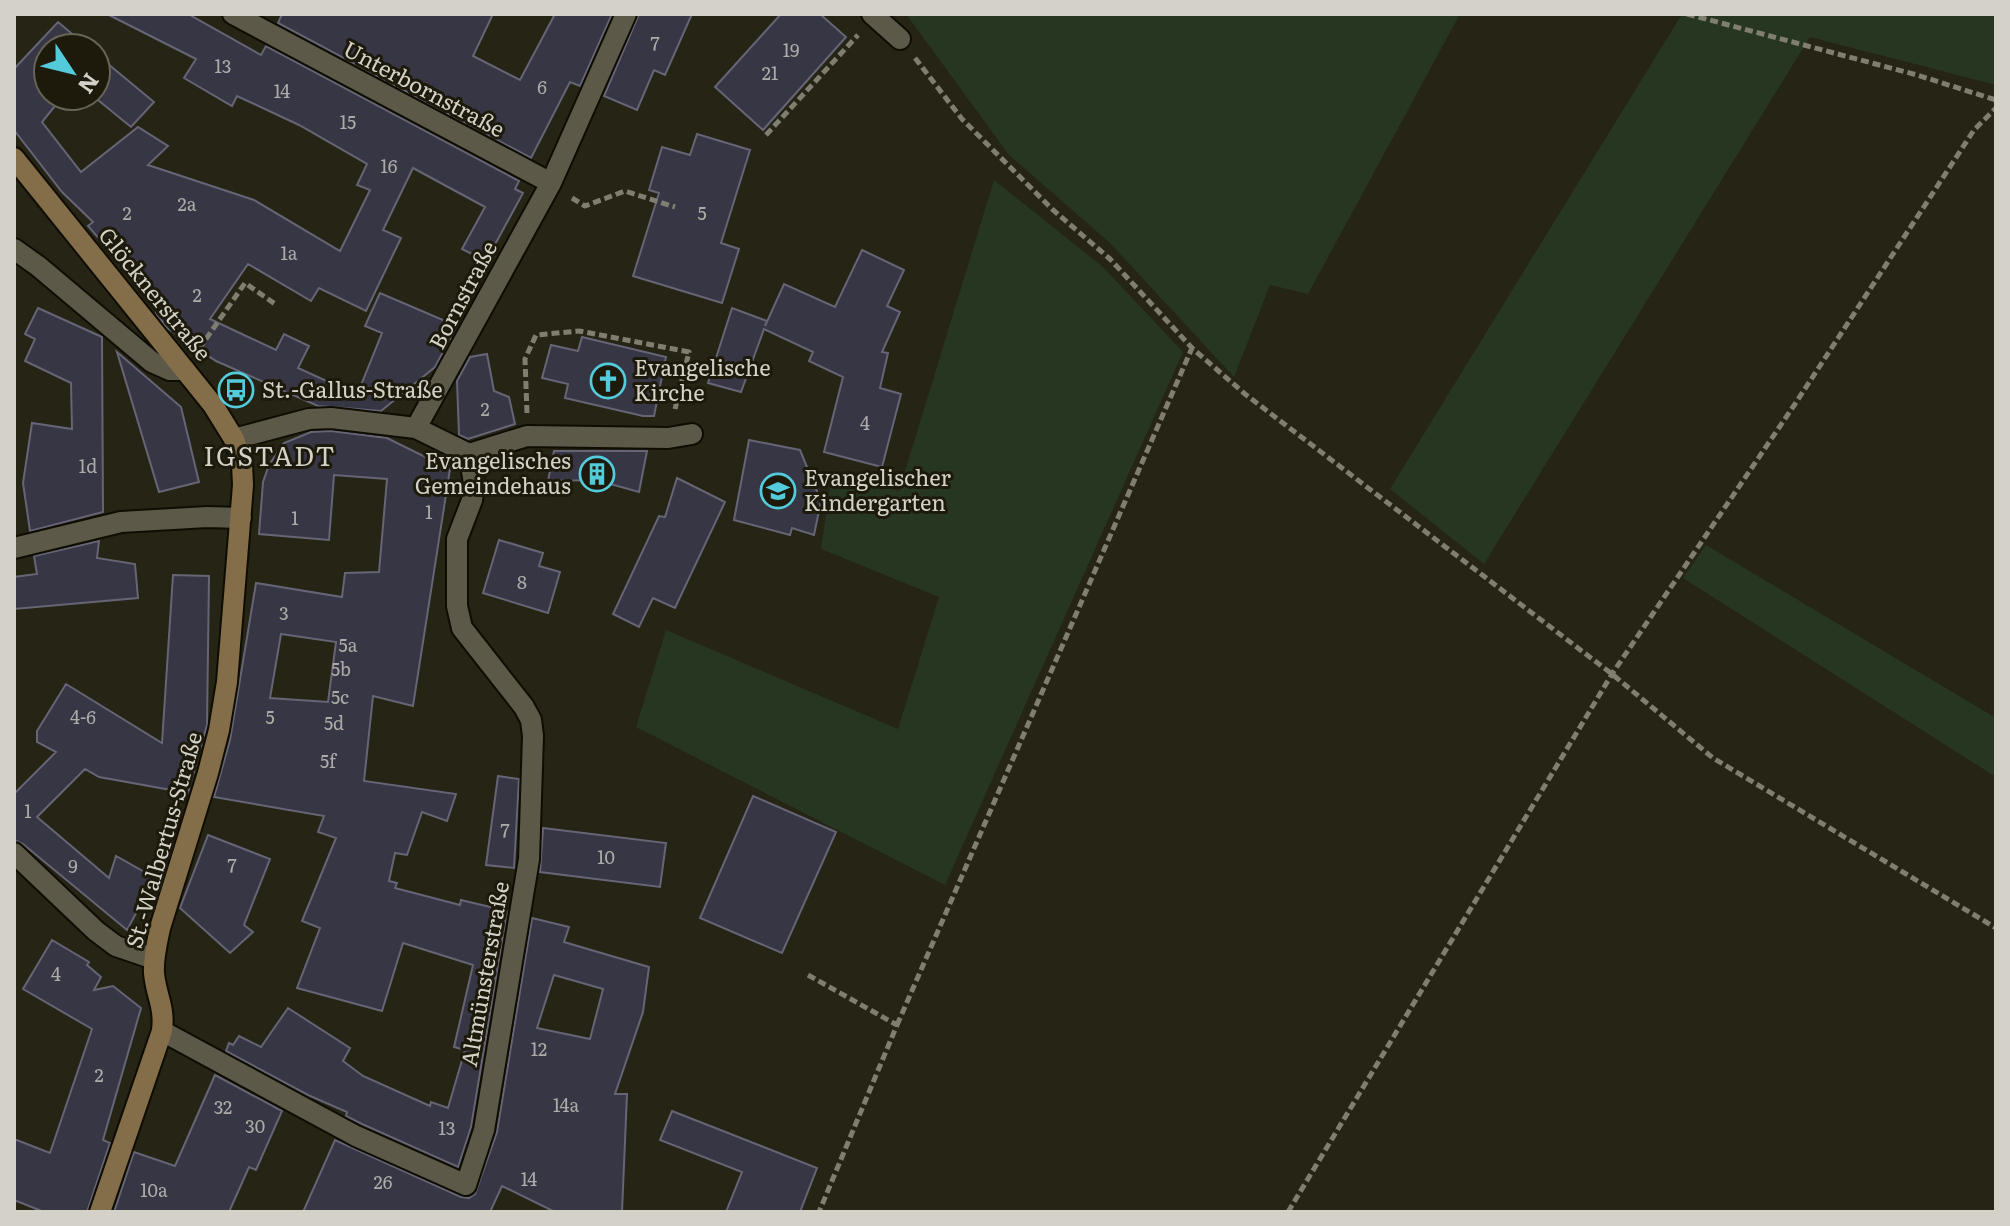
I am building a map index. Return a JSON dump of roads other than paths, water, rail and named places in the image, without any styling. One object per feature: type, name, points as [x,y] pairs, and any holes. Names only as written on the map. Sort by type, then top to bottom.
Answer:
[{"type":"main road","name":"Glöcknerstraße","points":[[14,158],[213,405],[234,439],[242,464],[241,518]]},
{"type":"main road","name":"St.-Walbertus-Straße","points":[[100,1212],[162,1031],[162,1004],[154,978],[154,959],[160,928],[219,730],[227,682],[241,518]]},
{"type":"street","name":"Unterbornstraße","points":[[233,14],[551,183]]},
{"type":"street","name":"Bornstraße","points":[[416,428],[551,183],[626,14]]},
{"type":"street","points":[[873,15],[900,39]]},
{"type":"street","points":[[14,249],[152,362],[170,370],[185,370]]},
{"type":"street","points":[[234,439],[309,419],[331,418],[416,428],[469,454],[527,436],[668,438],[692,434]]},
{"type":"street","name":"Altmünsterstraße","points":[[162,1031],[356,1136],[466,1185],[484,1130],[529,859],[533,736],[531,720],[524,707],[462,628],[457,606],[457,539],[472,500],[474,483],[469,454]]},
{"type":"street","points":[[14,548],[121,522],[241,518]]},
{"type":"street","points":[[14,853],[96,931],[116,946],[154,959]]},
{"type":"place","name":"Evangelische Kirche","points":[[608,381]]},
{"type":"place","name":"St.-Gallus-Straße","points":[[236,390]]},
{"type":"place","name":"Evangelisches Gemeindehaus","points":[[597,474]]},
{"type":"place","name":"Evangelischer Kindergarten","points":[[778,491]]},
{"type":"district","name":"IGSTADT","points":[[270,457]]}]
